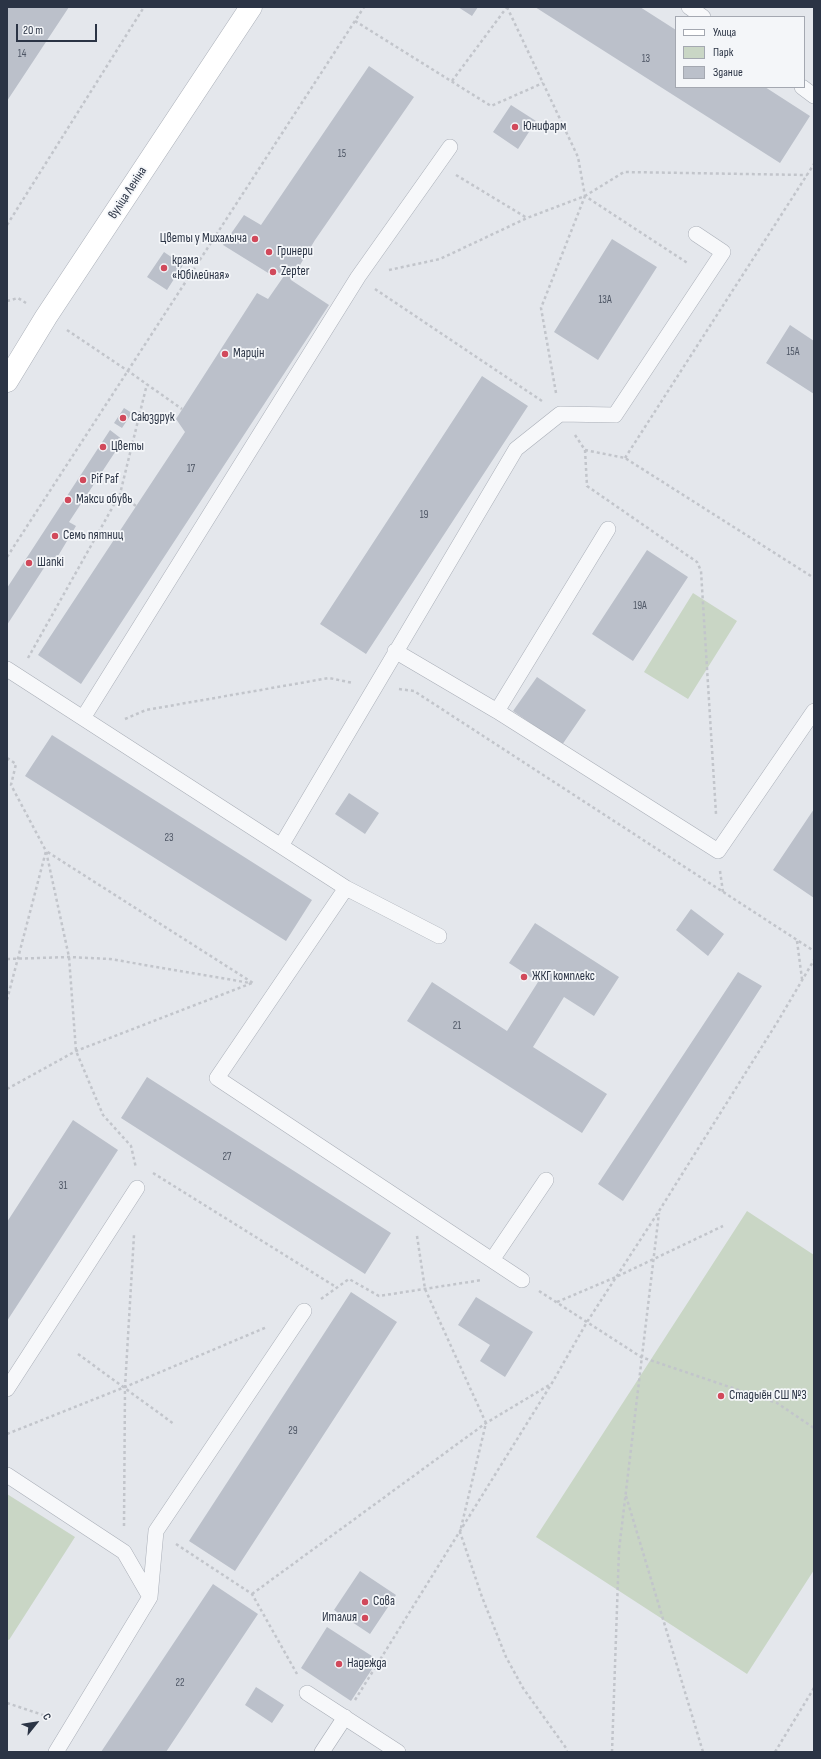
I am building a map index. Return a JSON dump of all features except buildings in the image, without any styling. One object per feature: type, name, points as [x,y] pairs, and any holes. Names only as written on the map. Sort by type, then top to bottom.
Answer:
[{"type":"main road","name":"вуліца Леніна","points":[[7,381],[46,317],[251,7]]},
{"type":"lane","points":[[689,7],[702,16]]},
{"type":"lane","points":[[803,88],[814,96]]},
{"type":"lane","points":[[83,718],[358,277],[450,147]]},
{"type":"lane","points":[[281,846],[395,651],[516,449],[560,414],[615,415],[722,252],[696,234]]},
{"type":"lane","points":[[497,711],[608,529]]},
{"type":"lane","points":[[395,651],[497,711],[718,851],[814,711]]},
{"type":"lane","points":[[12,673],[346,888],[438,936]]},
{"type":"lane","points":[[346,888],[217,1078],[522,1280]]},
{"type":"lane","points":[[492,1260],[546,1180]]},
{"type":"lane","points":[[7,1389],[137,1188]]},
{"type":"lane","points":[[56,1752],[150,1597],[156,1531],[304,1311]]},
{"type":"lane","points":[[7,1475],[124,1552],[150,1597]]},
{"type":"lane","points":[[307,1693],[398,1752]]},
{"type":"lane","points":[[322,1752],[345,1717]]},
{"type":"path","points":[[7,225],[144,7]]},
{"type":"path","points":[[7,557],[364,7]]},
{"type":"path","points":[[452,81],[507,7],[578,157],[585,196],[541,308],[560,414]]},
{"type":"path","points":[[355,22],[491,106],[543,83]]},
{"type":"path","points":[[439,164],[527,218]]},
{"type":"path","points":[[625,458],[814,164]]},
{"type":"path","points":[[358,277],[440,259],[527,218],[585,196],[624,172],[807,175]]},
{"type":"path","points":[[585,196],[706,276]]},
{"type":"path","points":[[358,277],[560,414],[585,450],[587,486],[697,562],[700,571],[718,851],[723,892]]},
{"type":"path","points":[[128,371],[182,409]]},
{"type":"path","points":[[12,673],[120,494],[147,384]]},
{"type":"path","points":[[585,450],[625,458],[814,578]]},
{"type":"path","points":[[120,494],[136,506]]},
{"type":"path","points":[[100,730],[146,710],[329,678],[374,687],[414,691],[814,951]]},
{"type":"path","points":[[7,758],[16,764],[11,785],[46,851],[69,957],[76,1051]]},
{"type":"path","points":[[7,1000],[46,851]]},
{"type":"path","points":[[46,851],[252,983]]},
{"type":"path","points":[[797,940],[802,979]]},
{"type":"path","points":[[7,959],[69,957],[110,959],[252,983],[282,982]]},
{"type":"path","points":[[345,1717],[552,1383],[587,1322],[659,1211],[778,1021],[814,960]]},
{"type":"path","points":[[7,1089],[76,1051],[252,983]]},
{"type":"path","points":[[136,1162],[142,1166]]},
{"type":"path","points":[[149,1170],[336,1287]]},
{"type":"path","points":[[413,1208],[424,1289],[486,1423],[460,1532],[482,1597],[506,1657],[522,1688],[566,1748],[567,1752]]},
{"type":"path","points":[[612,1752],[618,1550],[659,1211]]},
{"type":"path","points":[[557,1302],[616,1277],[723,1226]]},
{"type":"path","points":[[587,1322],[642,1357],[777,1404],[814,1428]]},
{"type":"path","points":[[78,1354],[174,1424]]},
{"type":"path","points":[[252,1594],[486,1423],[552,1383]]},
{"type":"path","points":[[124,1552],[125,1387]]},
{"type":"path","points":[[625,1494],[703,1752]]},
{"type":"path","points":[[156,1531],[252,1594],[307,1693]]},
{"type":"path","points":[[775,1752],[814,1688]]},
{"type":"path","points":[[7,1703],[73,1725]]},
{"type":"green space","points":[[693,593],[737,621],[688,699],[644,672]]},
{"type":"green space","name":"Стадыён СШ №3","points":[[747,1211],[814,1255],[814,1570],[747,1674],[536,1537]]},
{"type":"green space","points":[[7,1494],[75,1537],[9,1640],[7,1639]]},
{"type":"place","name":"Юнифарм","points":[[515,127]]},
{"type":"place","name":"Цветы у Михалыча","points":[[255,239]]},
{"type":"place","name":"Гринери","points":[[269,252]]},
{"type":"place","name":"крама «Юбілейная»","points":[[164,268]]},
{"type":"place","name":"Zepter","points":[[273,272]]},
{"type":"place","name":"Марцін","points":[[225,354]]},
{"type":"place","name":"Саюздрук","points":[[123,418]]},
{"type":"place","name":"Цветы","points":[[103,447]]},
{"type":"place","name":"Pif Paf","points":[[83,480]]},
{"type":"place","name":"Макси обувь","points":[[68,500]]},
{"type":"place","name":"Семь пятниц","points":[[55,536]]},
{"type":"place","name":"Шапкі","points":[[29,563]]},
{"type":"place","name":"ЖКГ комплекс","points":[[524,977]]},
{"type":"place","name":"Стадыён СШ №3","points":[[721,1396]]},
{"type":"place","name":"Сова","points":[[365,1602]]},
{"type":"place","name":"Италия","points":[[365,1618]]},
{"type":"place","name":"Надежда","points":[[339,1664]]}]
